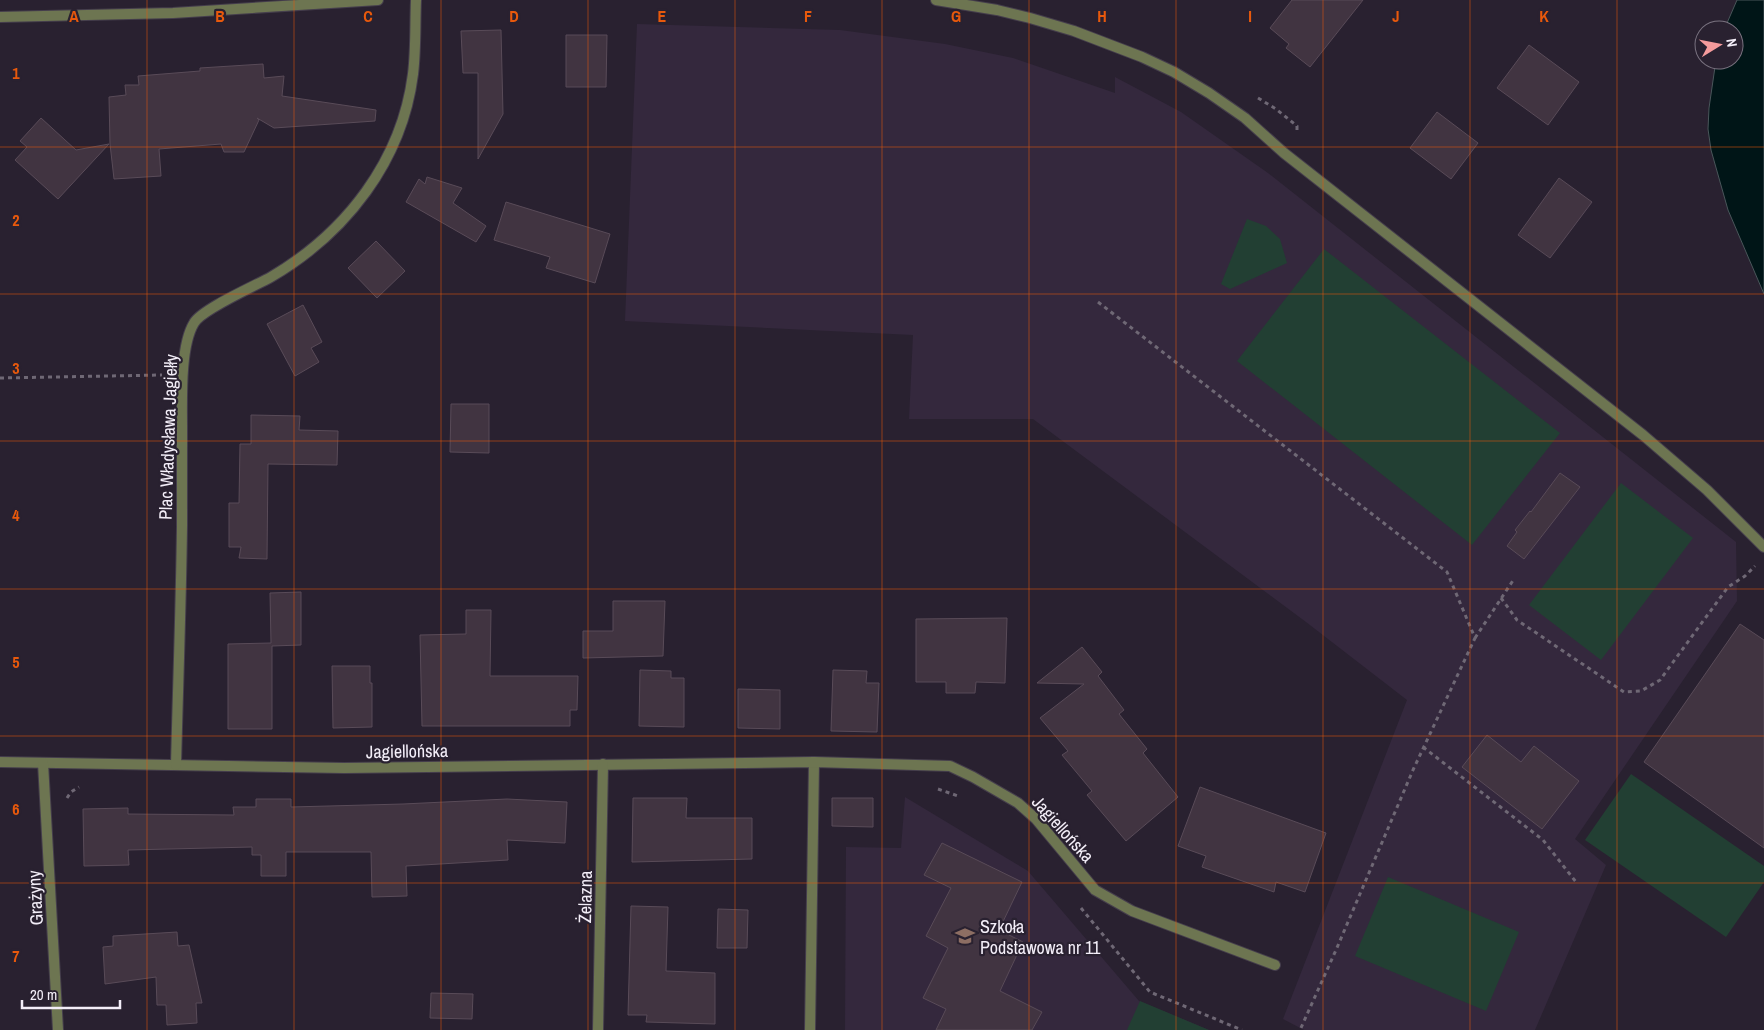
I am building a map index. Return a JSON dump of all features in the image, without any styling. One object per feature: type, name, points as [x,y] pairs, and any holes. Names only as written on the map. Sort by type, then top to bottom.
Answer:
[{"type":"street","points":[[0,17],[173,13],[378,0]]},
{"type":"street","name":"Plac Władysława Jagiełły","points":[[176,765],[181,547],[182,375],[189,334],[194,321],[205,312],[278,272],[316,247],[341,224],[361,200],[393,146],[406,110],[413,73],[416,0]]},
{"type":"street","points":[[936,0],[997,10],[1030,18],[1102,41],[1174,72],[1209,93],[1246,118],[1284,153],[1643,435],[1707,490],[1764,547]]},
{"type":"street","name":"Jagiellońska","points":[[0,762],[344,768],[814,762],[950,766],[1018,803],[1036,819],[1095,890],[1132,911],[1275,965]]},
{"type":"street","points":[[810,1030],[814,762]]},
{"type":"street","name":"Grażyny","points":[[43,763],[58,1030]]},
{"type":"street","name":"Żelazna","points":[[598,1030],[603,764]]},
{"type":"path","points":[[1098,302],[1447,572],[1475,638]]},
{"type":"path","points":[[0,378],[182,375]]},
{"type":"path","points":[[1502,598],[1517,620],[1624,692],[1642,690],[1660,680],[1728,587],[1746,576],[1758,563]]},
{"type":"path","points":[[1300,1030],[1423,746],[1475,638],[1514,579]]},
{"type":"path","points":[[1423,746],[1543,840],[1576,882]]},
{"type":"path","points":[[65,806],[71,792],[85,785]]},
{"type":"path","points":[[935,788],[962,797]]},
{"type":"path","points":[[1077,903],[1150,992],[1242,1030]]},
{"type":"shaded area","points":[[1737,0],[1764,0],[1764,294],[1728,210],[1711,150],[1708,129],[1715,70],[1744,70],[1744,20],[1728,20]]},
{"type":"shaded area","points":[[637,24],[840,30],[945,44],[1013,58],[1115,93],[1115,77],[1181,112],[1268,173],[1736,542],[1737,601],[1575,839],[1606,865],[1535,1030],[1304,1030],[1283,1019],[1407,700],[1306,622],[1033,419],[909,419],[913,335],[625,321]]},
{"type":"shaded area","name":"Szkoła Podstawowa nr 11","points":[[905,797],[1028,871],[1139,1001],[1209,1030],[845,1030],[846,847],[901,848]]},
{"type":"green space","points":[[1247,219],[1266,226],[1280,239],[1287,263],[1230,289],[1221,284]]},
{"type":"green space","points":[[1324,249],[1560,433],[1472,545],[1237,361]]},
{"type":"green space","points":[[1621,483],[1693,538],[1601,660],[1529,605]]},
{"type":"green space","points":[[1631,774],[1764,866],[1764,882],[1726,937],[1585,840]]},
{"type":"green space","points":[[1388,877],[1519,932],[1486,1011],[1355,956]]},
{"type":"green space","points":[[1140,1001],[1209,1030],[1127,1030]]},
{"type":"building","points":[[1292,0],[1363,0],[1310,67],[1286,48],[1289,44],[1270,28]]},
{"type":"building","points":[[501,30],[503,114],[478,159],[478,73],[463,73],[461,31]]},
{"type":"building","points":[[566,35],[607,35],[606,87],[566,87]]},
{"type":"building","points":[[1529,45],[1579,82],[1548,125],[1497,88]]},
{"type":"building","points":[[263,64],[264,78],[284,76],[282,96],[376,110],[375,121],[274,128],[257,118],[259,120],[244,152],[224,152],[221,144],[159,149],[161,176],[114,179],[110,144],[109,97],[126,95],[125,85],[139,85],[138,76],[200,71],[200,68]]},
{"type":"building","points":[[1437,112],[1478,143],[1451,179],[1410,148]]},
{"type":"building","points":[[41,118],[76,150],[109,144],[58,199],[15,160],[27,147],[20,141]]},
{"type":"building","points":[[427,177],[462,188],[453,203],[486,226],[476,242],[406,202],[419,179],[425,184]]},
{"type":"building","points":[[1559,178],[1592,202],[1550,258],[1518,235]]},
{"type":"building","points":[[506,202],[610,234],[595,283],[546,268],[550,257],[494,240]]},
{"type":"building","points":[[376,241],[405,271],[377,298],[348,268]]},
{"type":"building","points":[[303,305],[322,342],[311,348],[319,362],[295,376],[267,324]]},
{"type":"building","points":[[451,404],[489,404],[489,453],[450,452]]},
{"type":"building","points":[[251,415],[300,416],[299,430],[338,431],[337,465],[268,464],[267,559],[239,558],[241,547],[229,547],[229,503],[239,503],[240,444],[251,444]]},
{"type":"building","points":[[1560,473],[1580,487],[1524,559],[1507,546],[1517,532],[1515,530]]},
{"type":"building","points":[[301,592],[301,645],[272,646],[272,729],[228,729],[228,644],[271,643],[270,593]]},
{"type":"building","points":[[613,601],[665,601],[663,656],[583,658],[583,631],[613,631]]},
{"type":"building","points":[[466,610],[491,610],[490,676],[578,676],[577,710],[570,710],[570,726],[422,726],[420,635],[466,634]]},
{"type":"building","points":[[1007,618],[1005,683],[976,682],[975,693],[946,693],[946,682],[916,682],[916,619]]},
{"type":"building","points":[[1740,624],[1764,640],[1764,848],[1644,762]]},
{"type":"building","points":[[1082,647],[1102,672],[1098,676],[1124,710],[1119,714],[1147,749],[1143,753],[1178,797],[1126,841],[1087,795],[1092,791],[1062,755],[1068,751],[1040,718],[1084,684],[1037,683]]},
{"type":"building","points":[[332,666],[370,666],[372,727],[333,728]]},
{"type":"building","points":[[640,670],[671,671],[671,678],[684,678],[684,727],[639,726]]},
{"type":"building","points":[[833,670],[867,671],[866,683],[879,683],[877,732],[831,731]]},
{"type":"building","points":[[738,689],[780,690],[780,729],[738,728]]},
{"type":"building","points":[[1487,735],[1521,762],[1534,746],[1579,781],[1542,829],[1462,767]]},
{"type":"building","points":[[1200,787],[1326,833],[1305,892],[1276,882],[1274,892],[1202,867],[1206,856],[1178,846]]},
{"type":"building","points":[[633,798],[687,798],[686,818],[752,818],[752,859],[632,862]]},
{"type":"building","points":[[832,798],[873,798],[873,827],[832,826]]},
{"type":"building","points":[[256,799],[291,799],[291,807],[507,799],[567,802],[565,843],[507,840],[508,860],[406,866],[407,896],[372,897],[371,852],[286,852],[286,876],[261,876],[261,855],[252,855],[252,847],[128,850],[129,865],[84,866],[83,809],[128,808],[128,814],[234,815],[233,807],[256,807]]},
{"type":"building","points":[[942,843],[1022,882],[999,930],[1023,942],[1000,991],[1042,1012],[1032,1030],[936,1030],[946,1009],[923,998],[948,948],[926,936],[951,888],[924,875]]},
{"type":"building","points":[[631,906],[668,907],[666,971],[715,973],[715,1024],[646,1022],[647,1015],[628,1015]]},
{"type":"building","points":[[718,909],[748,910],[747,948],[717,948]]},
{"type":"building","points":[[177,932],[178,946],[189,945],[202,1003],[196,1003],[197,1023],[167,1025],[166,1005],[157,1005],[156,977],[105,984],[103,947],[113,946],[113,936]]},
{"type":"building","points":[[431,993],[473,994],[472,1019],[430,1018]]},
{"type":"place","name":"Szkoła Podstawowa nr 11","points":[[965,936]]}]
